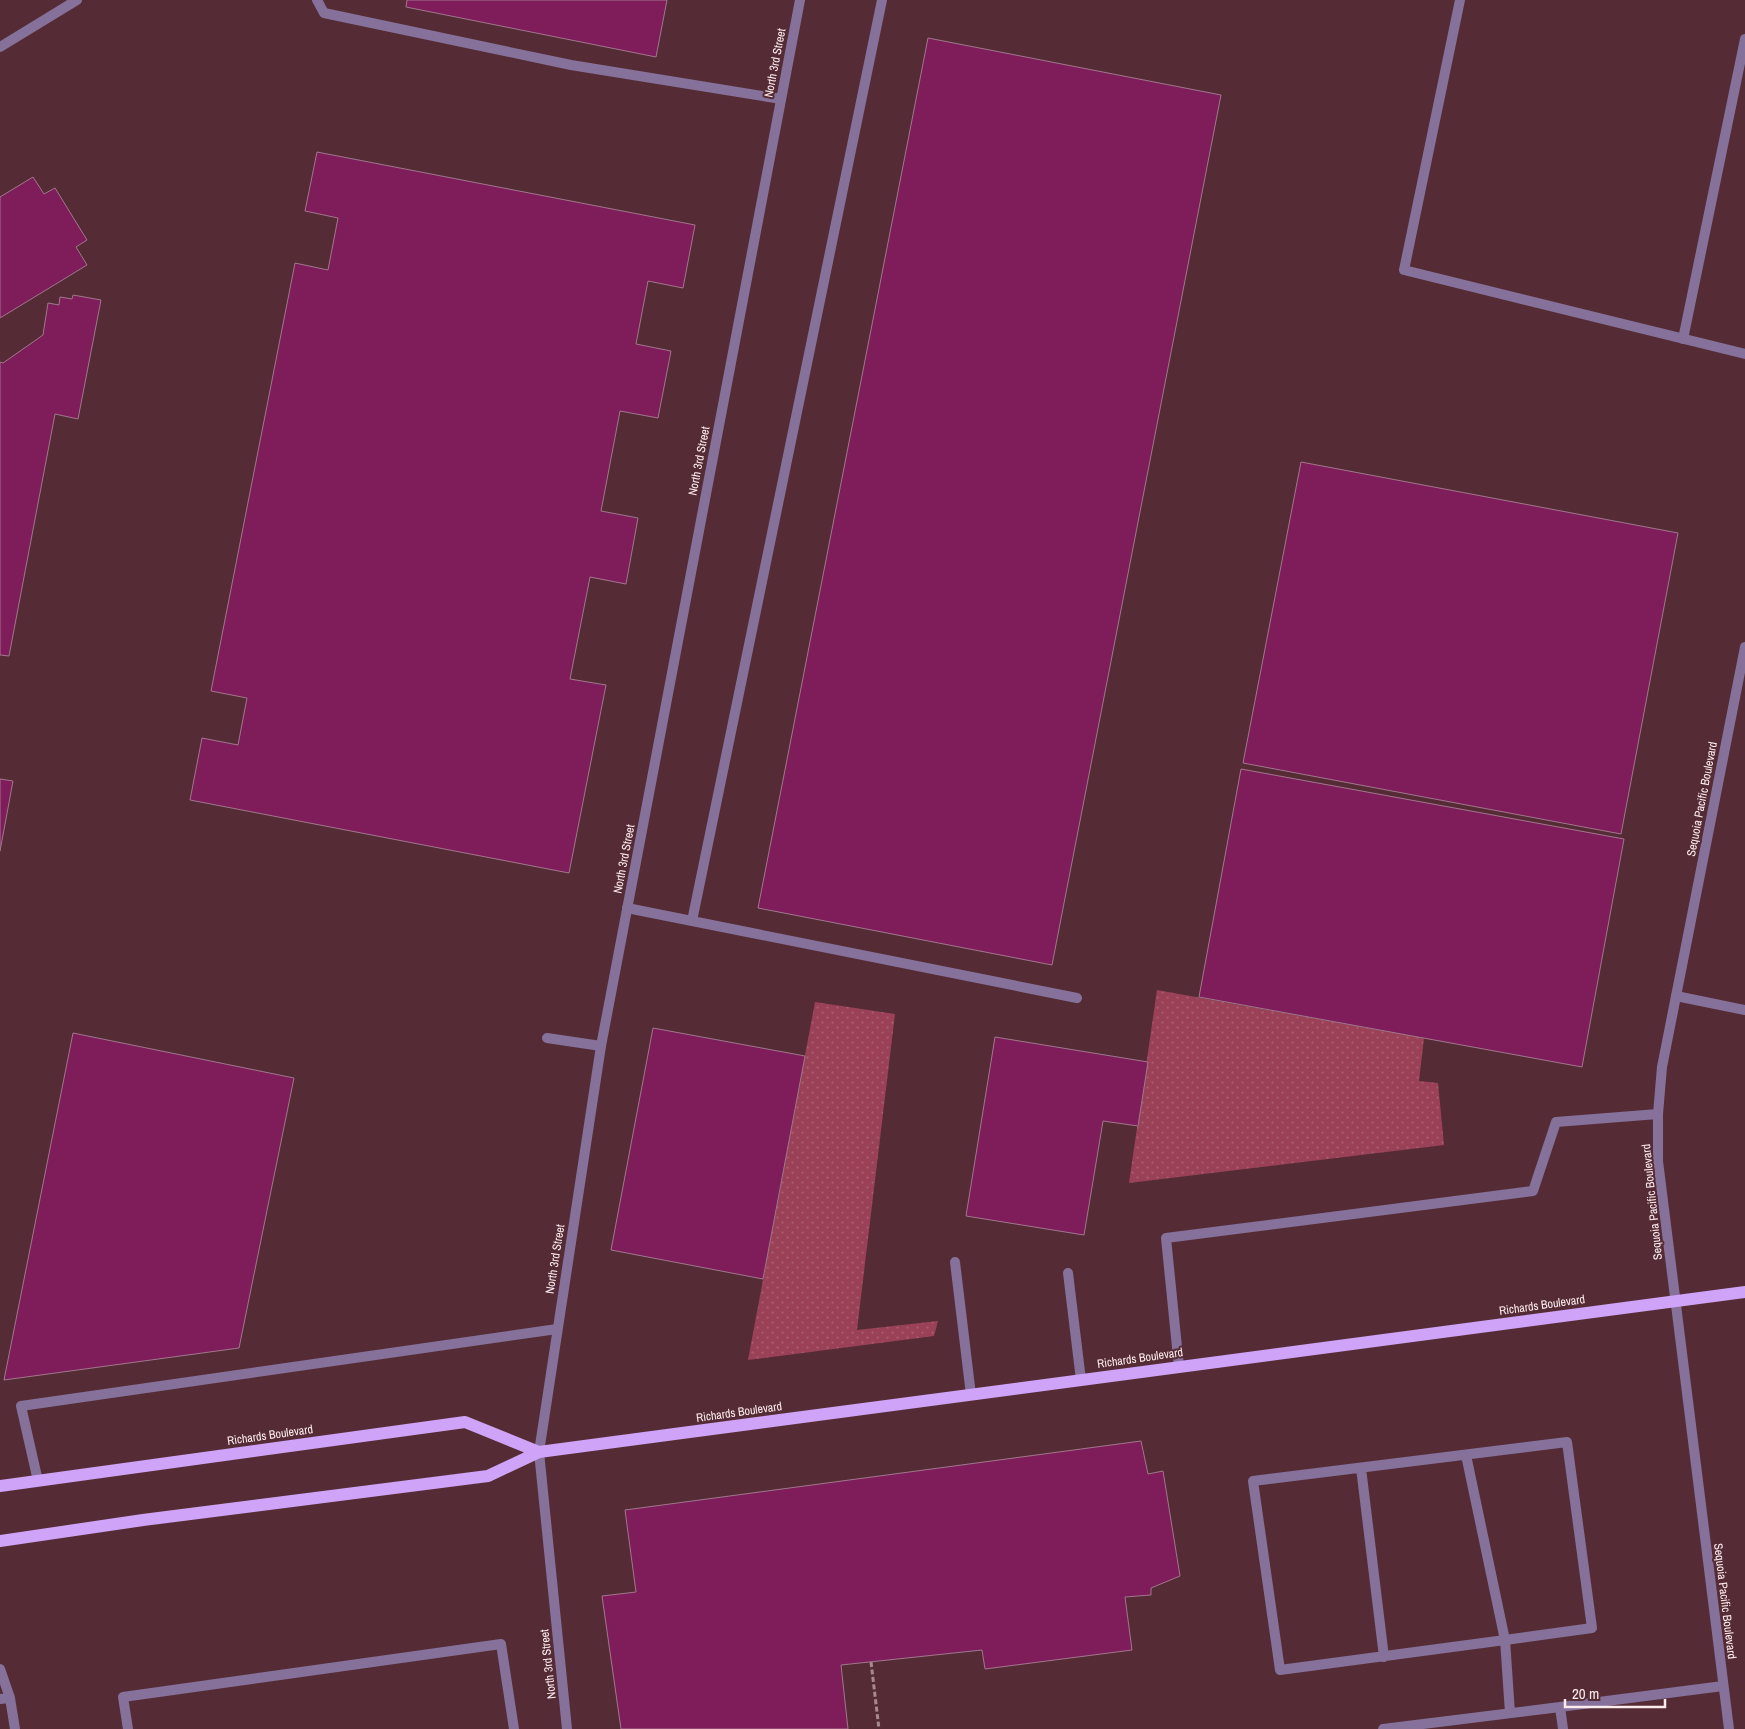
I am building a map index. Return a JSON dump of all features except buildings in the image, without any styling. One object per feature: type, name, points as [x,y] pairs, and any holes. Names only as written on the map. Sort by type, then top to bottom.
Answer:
[{"type":"main road","name":"Richards Boulevard","points":[[0,1541],[143,1520],[488,1476],[539,1452],[1745,1292]]},
{"type":"main road","name":"Richards Boulevard","points":[[0,1486],[465,1422],[539,1452]]},
{"type":"street","points":[[0,47],[77,0]]},
{"type":"street","points":[[317,0],[324,13],[571,65],[781,99]]},
{"type":"street","name":"North 3rd Street","points":[[567,1729],[539,1452],[601,1046],[800,0]]},
{"type":"street","points":[[692,921],[882,0]]},
{"type":"street","points":[[1460,0],[1404,270],[1745,354]]},
{"type":"street","points":[[1683,339],[1745,39]]},
{"type":"street","name":"Sequoia Pacific Boulevard","points":[[1729,1729],[1658,1161],[1658,1114],[1662,1067],[1745,647]]},
{"type":"street","points":[[627,908],[1077,998]]},
{"type":"street","points":[[1676,996],[1745,1010]]},
{"type":"street","points":[[547,1038],[601,1046]]},
{"type":"street","points":[[1179,1367],[1166,1238],[1533,1190],[1556,1122],[1658,1114]]},
{"type":"street","points":[[954,1262],[971,1395]]},
{"type":"street","points":[[1068,1273],[1081,1380]]},
{"type":"street","points":[[38,1480],[21,1406],[557,1329]]},
{"type":"street","points":[[1567,1442],[1592,1628],[1280,1670],[1254,1480],[1362,1468],[1567,1442]]},
{"type":"street","points":[[1466,1454],[1505,1640],[1510,1713]]},
{"type":"street","points":[[1362,1468],[1384,1656]]},
{"type":"street","points":[[128,1729],[123,1697],[501,1644],[514,1729]]},
{"type":"street","points":[[0,1669],[5,1699],[15,1729]]},
{"type":"street","points":[[1383,1729],[1461,1724],[1510,1713],[1723,1686]]},
{"type":"street","points":[[1560,1707],[1564,1729]]},
{"type":"path","points":[[870,1662],[879,1729]]},
{"type":"shaded area","points":[[1157,990],[1424,1038],[1419,1081],[1438,1083],[1444,1145],[1129,1183]]},
{"type":"shaded area","points":[[815,1002],[895,1014],[857,1330],[938,1321],[934,1336],[748,1360]]}]
